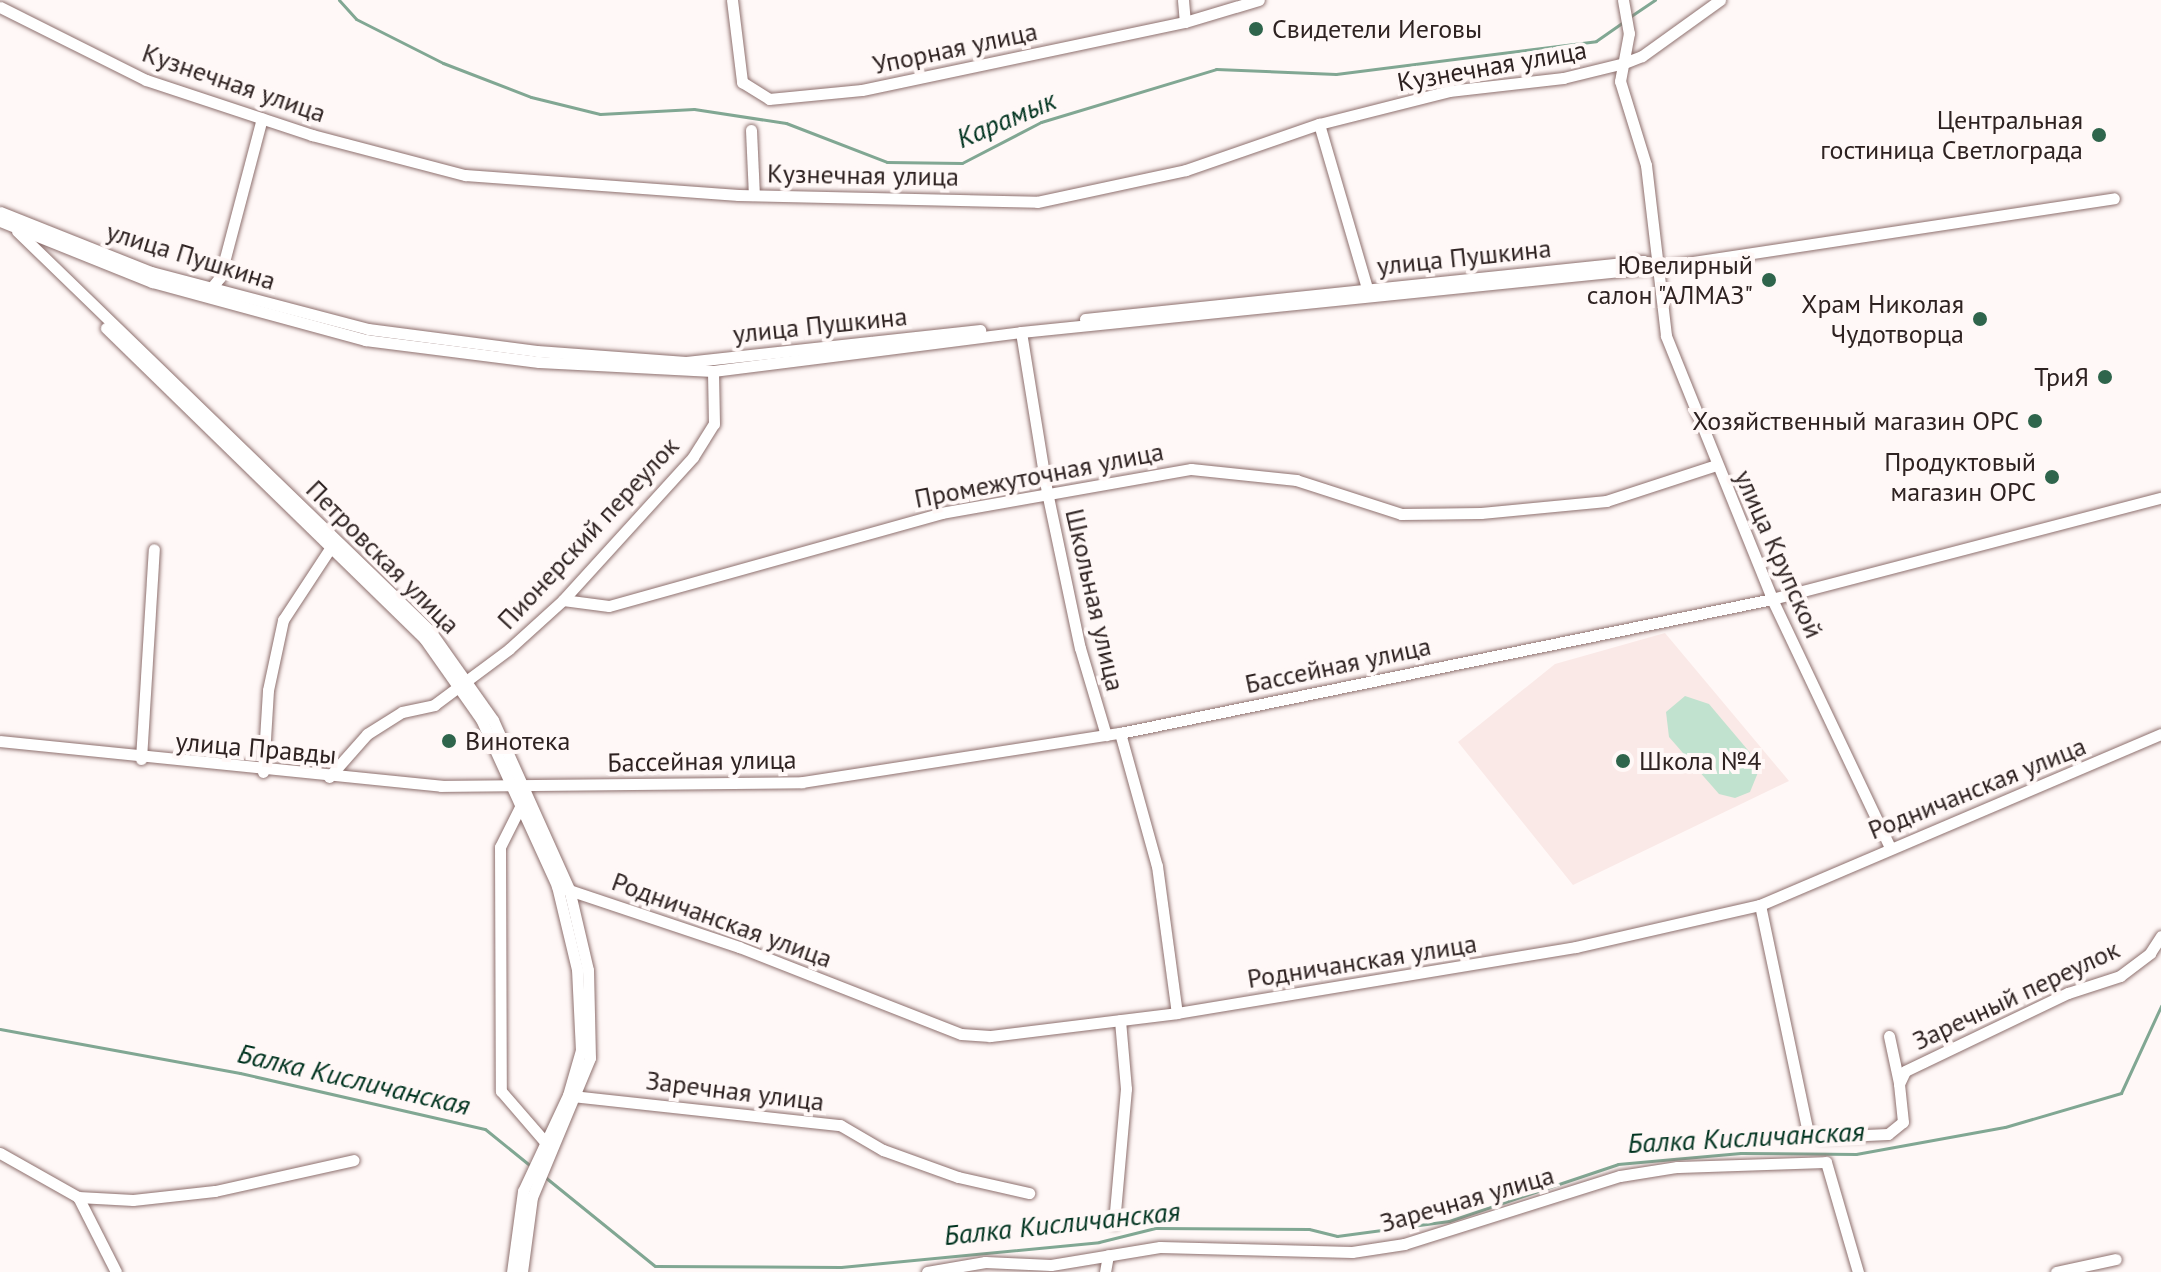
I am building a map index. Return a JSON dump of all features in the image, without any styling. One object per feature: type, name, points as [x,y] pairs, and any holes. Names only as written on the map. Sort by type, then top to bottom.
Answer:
[{"type":"street","name":"Упорная улица","points":[[732,0],[742,82],[769,99],[862,90],[1185,22],[1259,0]]},
{"type":"street","points":[[1183,0],[1185,22]]},
{"type":"street","name":"улица Крупской","points":[[1623,0],[1629,33],[1620,81],[1646,165],[1666,336],[1772,599],[1890,847]]},
{"type":"street","name":"Кузнечная улица","points":[[0,7],[146,80],[262,118],[465,175],[754,195],[1037,202],[1186,170],[1319,124],[1449,91],[1563,78],[1624,63],[1642,56],[1720,0]]},
{"type":"street","points":[[208,292],[220,277],[262,118]]},
{"type":"street","points":[[1319,124],[1369,293]]},
{"type":"street","points":[[751,130],[754,195]]},
{"type":"street","name":"улица Пушкина","points":[[0,212],[208,292],[365,340],[539,362],[713,371],[1021,332],[1643,261],[1660,267],[2114,198]]},
{"type":"street","name":"Петровская улица","points":[[0,212],[4,224],[430,631],[465,683]]},
{"type":"street","points":[[4,224],[424,638],[465,683],[563,887],[579,996],[581,1050],[573,1096],[551,1156],[528,1194],[522,1272]]},
{"type":"street","name":"улица Пушкина","points":[[4,224],[152,282],[368,329],[686,362],[1369,293]]},
{"type":"street","name":"Школьная улица","points":[[1021,332],[1047,492],[1080,648],[1106,735]]},
{"type":"street","name":"Пионерский переулок","points":[[329,777],[367,734],[402,712],[434,705],[465,683],[563,600],[693,457],[714,424],[713,371]]},
{"type":"street","name":"Промежуточная улица","points":[[563,600],[609,606],[941,513],[1191,469],[1296,480],[1401,514],[1481,513],[1606,501],[1716,465]]},
{"type":"street","name":"Бассейная улица","points":[[515,787],[802,782],[1120,733],[1772,599],[2161,498]]},
{"type":"street","points":[[263,772],[268,690],[283,620],[331,547]]},
{"type":"street","points":[[141,759],[154,549]]},
{"type":"street","points":[[1120,733],[1157,866],[1177,1013]]},
{"type":"street","name":"Родничанская улица","points":[[563,887],[739,947],[961,1034],[990,1036],[1177,1013],[1576,947],[1760,905],[2161,734]]},
{"type":"street","name":"улица Правды","points":[[0,741],[263,772],[515,787]]},
{"type":"street","points":[[515,787],[520,807],[563,887]]},
{"type":"street","points":[[520,807],[500,847],[501,1091],[545,1142]]},
{"type":"street","name":"Заречный переулок","points":[[1760,905],[1808,1132],[1837,1136],[1888,1134],[1903,1122],[1899,1084],[1905,1071],[2068,993],[2120,976],[2150,953],[2161,936]]},
{"type":"street","points":[[1114,1223],[1126,1089],[1120,1020]]},
{"type":"street","points":[[1889,1036],[1899,1084]]},
{"type":"street","points":[[512,1272],[528,1194],[545,1142],[573,1096]]},
{"type":"street","name":"Заречная улица","points":[[573,1096],[840,1125],[883,1150],[958,1177],[1029,1193]]},
{"type":"street","points":[[0,1153],[78,1197],[133,1200],[215,1191],[354,1160]]},
{"type":"street","name":"Заречная улица","points":[[927,1272],[985,1262],[1051,1265],[1160,1247],[1352,1252],[1404,1244],[1620,1176],[1677,1167],[1826,1162],[1858,1272]]},
{"type":"street","points":[[78,1197],[116,1272]]},
{"type":"street","points":[[1105,1272],[1108,1255]]},
{"type":"street","points":[[2056,1272],[2116,1259]]},
{"type":"shaded area","name":"Школа №4","points":[[1665,633],[1789,781],[1573,885],[1458,742],[1555,664]]},
{"type":"green space","points":[[1685,696],[1709,704],[1752,755],[1759,770],[1750,792],[1735,798],[1719,794],[1669,737],[1666,712]]},
{"type":"waterway","name":"Карамык","points":[[339,0],[356,19],[443,63],[531,97],[600,114],[694,109],[786,123],[887,162],[962,163],[1041,122],[1216,69],[1336,74],[1596,41],[1625,21]]},
{"type":"waterway","name":"Карамык","points":[[1631,16],[1655,0]]},
{"type":"waterway","name":"Балка Кисличанская","points":[[545,1177],[655,1266],[841,1267],[1099,1242],[1155,1228],[1309,1229],[1337,1236],[1449,1221],[1618,1164],[1741,1153],[1856,1154],[2005,1127],[2121,1093],[2161,1006]]},
{"type":"waterway","name":"Балка Кисличанская","points":[[0,1029],[240,1073],[485,1129],[532,1167]]},
{"type":"place","name":"Свидетели Иеговы","points":[[1256,29]]},
{"type":"place","name":"Центральная гостиница Светлограда","points":[[2099,135]]},
{"type":"place","name":"Ювелирный салон \"АЛМАЗ\"","points":[[1769,280]]},
{"type":"place","name":"Храм Николая Чудотворца","points":[[1980,319]]},
{"type":"place","name":"ТриЯ","points":[[2105,377]]},
{"type":"place","name":"Хозяйственный магазин ОРС","points":[[2035,421]]},
{"type":"place","name":"Продуктовый магазин ОРС","points":[[2052,477]]},
{"type":"place","name":"Винотека","points":[[449,741]]},
{"type":"place","name":"Школа №4","points":[[1623,761]]}]
